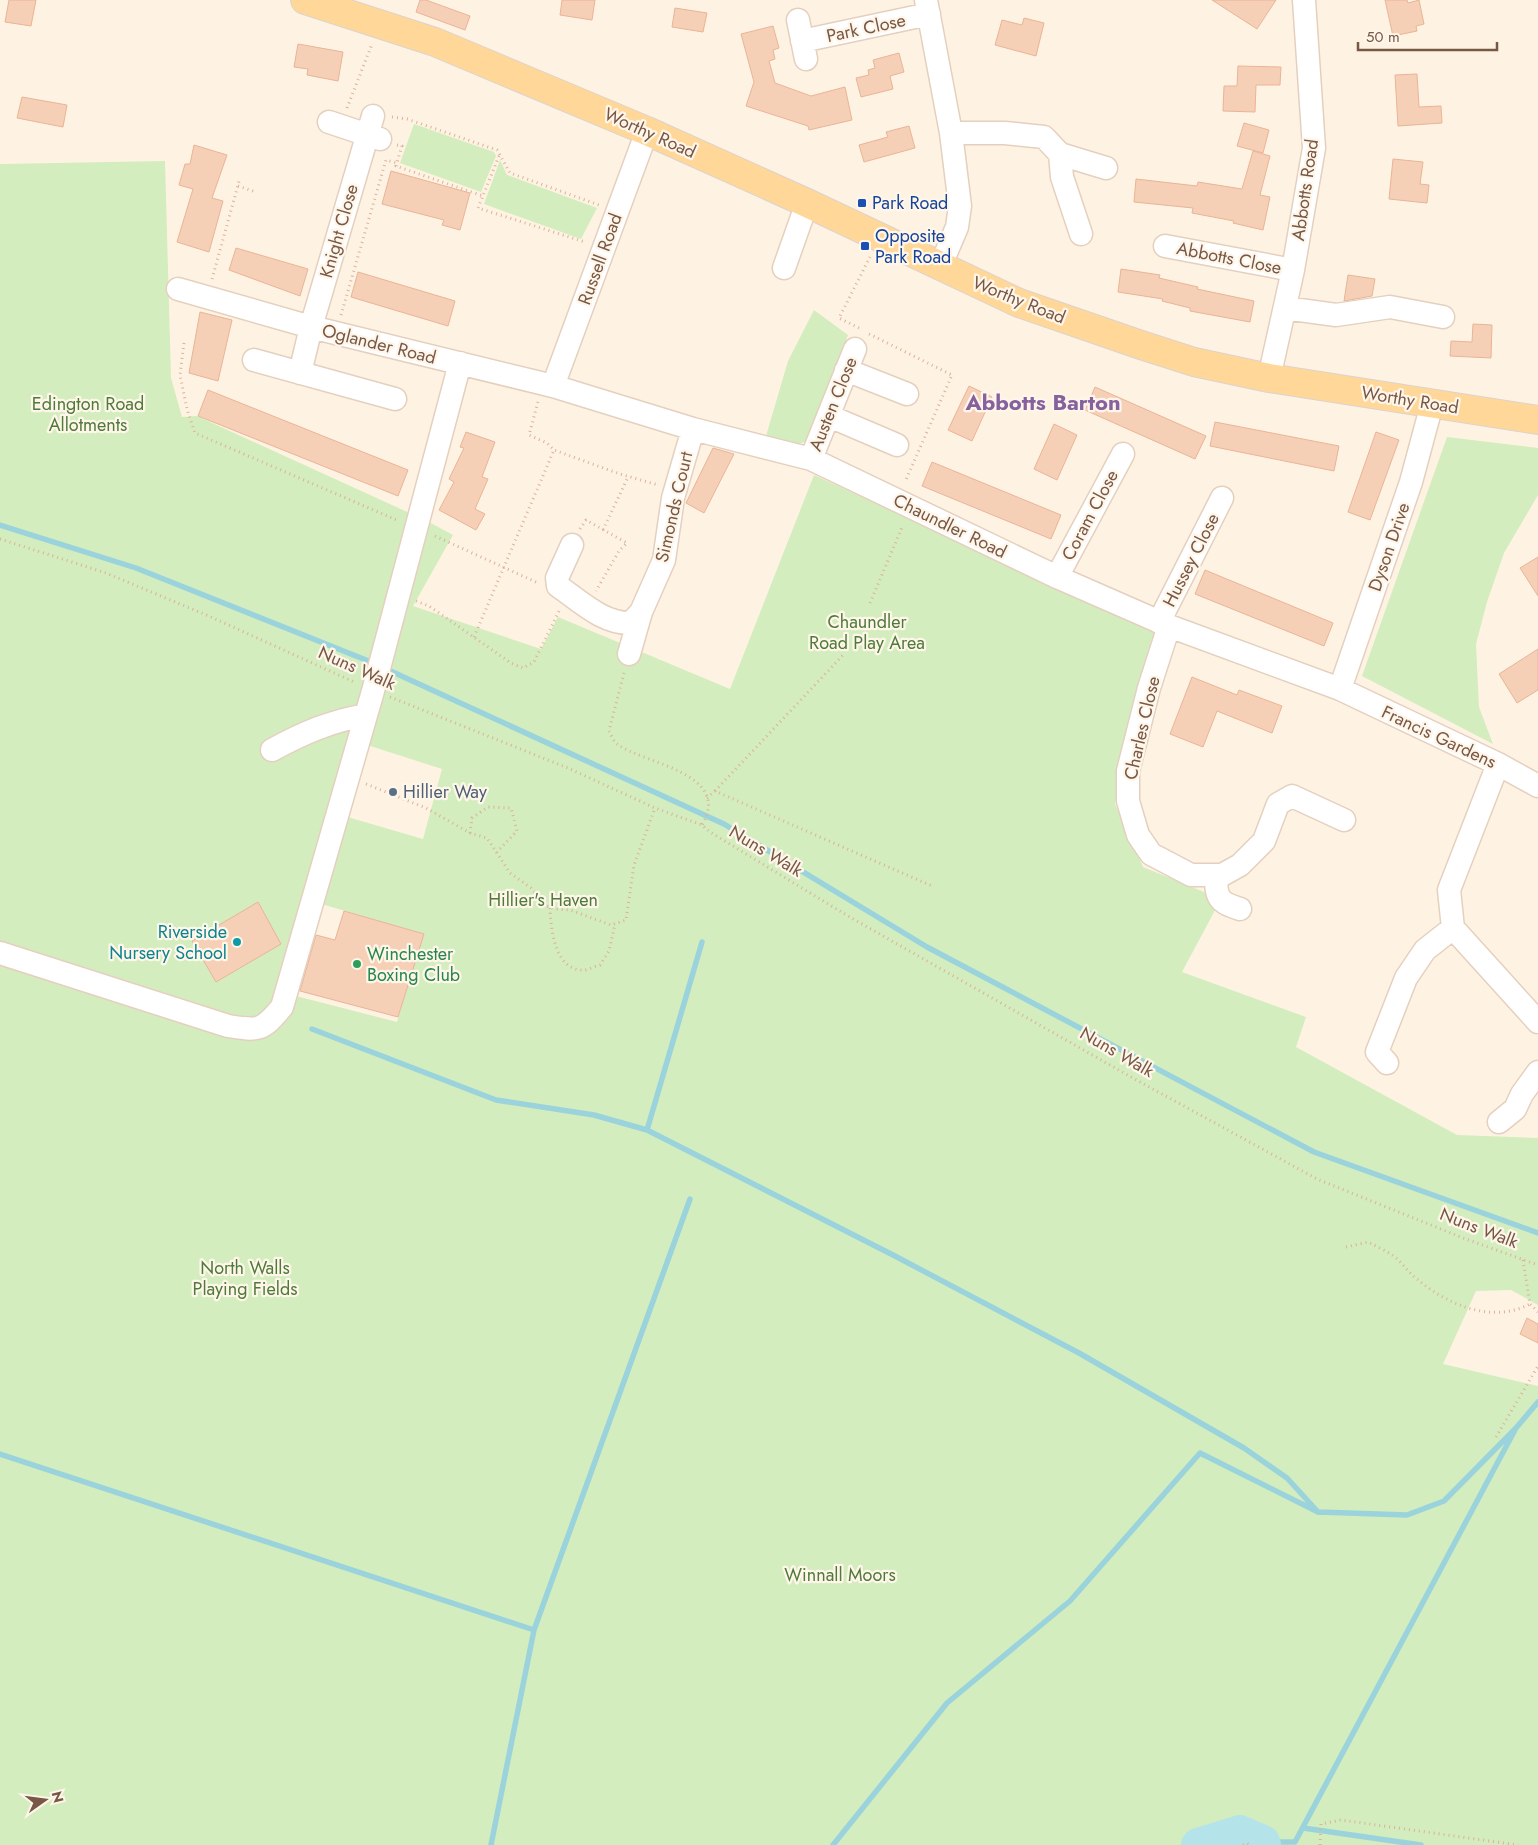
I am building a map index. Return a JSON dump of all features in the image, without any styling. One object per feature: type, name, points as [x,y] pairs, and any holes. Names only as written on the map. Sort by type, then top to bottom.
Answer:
[{"type":"main road","name":"Worthy Road","points":[[305,0],[435,42],[648,131],[1019,303],[1141,345],[1194,362],[1269,378],[1538,420]]},
{"type":"street","name":"Abbotts Road","points":[[1269,378],[1293,270],[1314,148],[1304,0]]},
{"type":"street","name":"Park Close","points":[[802,40],[928,7]]},
{"type":"street","points":[[928,7],[951,133],[960,206],[957,227],[940,266]]},
{"type":"street","points":[[337,119],[374,130]]},
{"type":"street","name":"Knight Close","points":[[300,373],[311,327],[374,130]]},
{"type":"street","name":"Russell Road","points":[[548,385],[648,131]]},
{"type":"street","points":[[951,133],[1005,133],[1044,137],[1060,154],[1106,168]]},
{"type":"street","points":[[1060,154],[1062,177],[1081,234]]},
{"type":"street","points":[[784,268],[807,204]]},
{"type":"street","name":"Abbotts Close","points":[[1166,244],[1293,270]]},
{"type":"street","name":"Oglander Road","points":[[178,289],[311,327],[548,385]]},
{"type":"street","points":[[1285,308],[1336,315],[1390,307],[1443,317]]},
{"type":"street","name":"Austen Close","points":[[811,459],[855,348]]},
{"type":"street","points":[[254,360],[395,399]]},
{"type":"street","points":[[2,955],[228,1026],[250,1029],[267,1024],[282,1007],[386,645],[460,363]]},
{"type":"street","points":[[846,370],[907,394]]},
{"type":"street","name":"Chaundler Road","points":[[548,385],[693,428],[811,459],[1057,577],[1164,624],[1340,690]]},
{"type":"street","name":"Dyson Drive","points":[[1340,690],[1411,482],[1432,404]]},
{"type":"street","points":[[829,416],[897,445]]},
{"type":"street","name":"Simonds Court","points":[[629,654],[641,612],[664,560],[675,490],[693,428]]},
{"type":"street","name":"Coram Close","points":[[1057,577],[1123,454]]},
{"type":"street","name":"Hussey Close","points":[[1164,624],[1222,498]]},
{"type":"street","points":[[572,545],[557,578],[564,589],[604,618],[620,623],[631,623],[641,612]]},
{"type":"street","name":"Charles Close","points":[[1164,624],[1128,771],[1128,801],[1138,835],[1151,854],[1191,875],[1222,875],[1240,865],[1264,841],[1278,804],[1292,796],[1344,820]]},
{"type":"street","name":"Francis Gardens","points":[[1340,690],[1498,764],[1538,786]]},
{"type":"street","points":[[272,750],[303,733],[348,718],[366,715]]},
{"type":"street","points":[[1498,764],[1449,890],[1453,928],[1538,1022]]},
{"type":"street","points":[[1216,875],[1217,894],[1222,902],[1240,909]]},
{"type":"street","points":[[1387,1063],[1377,1052],[1406,978],[1425,950],[1453,928]]},
{"type":"street","points":[[1499,1122],[1515,1109],[1522,1094],[1538,1072]]},
{"type":"path","points":[[337,119],[372,43]]},
{"type":"path","points":[[374,130],[407,119],[497,150],[510,173],[602,206],[599,213]]},
{"type":"path","points":[[374,130],[402,146],[396,166],[483,196]]},
{"type":"path","points":[[499,156],[478,208],[585,242],[588,235]]},
{"type":"path","points":[[341,315],[386,160],[397,163]]},
{"type":"path","points":[[206,297],[240,178]]},
{"type":"path","points":[[238,186],[256,192]]},
{"type":"path","points":[[184,343],[180,375],[186,409],[195,433],[403,522]]},
{"type":"path","points":[[548,385],[529,435],[547,443],[554,450],[628,477],[675,490]]},
{"type":"path","points":[[474,637],[554,450]]},
{"type":"path","points":[[603,530],[628,477]]},
{"type":"path","points":[[572,545],[586,520],[627,543],[619,551],[587,606]]},
{"type":"path","points":[[870,603],[905,522]]},
{"type":"path","points":[[398,595],[429,606],[511,663],[523,668],[534,662],[564,589],[545,586],[431,534]]},
{"type":"path","name":"Nuns Walk","points":[[0,539],[106,573],[211,616],[373,691],[568,768],[655,808],[702,825],[710,832],[848,916],[1131,1076],[1317,1178],[1464,1238],[1522,1260],[1538,1264]]},
{"type":"path","points":[[629,654],[609,731],[616,744],[693,778],[704,788],[708,803],[706,819],[702,825]]},
{"type":"path","points":[[707,798],[845,654]]},
{"type":"path","points":[[348,777],[426,808],[470,833],[487,838],[510,874],[531,888],[550,908],[570,910],[611,925],[626,920],[634,865],[655,808]]},
{"type":"path","points":[[715,791],[932,886]]},
{"type":"path","points":[[470,833],[472,818],[488,806],[511,808],[517,832],[497,852]]},
{"type":"path","points":[[550,908],[550,928],[556,950],[570,966],[584,970],[600,965],[609,951],[615,924]]},
{"type":"path","points":[[1346,1247],[1368,1242],[1395,1257],[1416,1278],[1440,1297],[1472,1310],[1503,1313],[1518,1310],[1530,1304]]},
{"type":"path","points":[[1522,1260],[1530,1304],[1538,1312]]},
{"type":"path","points":[[1496,1437],[1538,1366]]},
{"type":"path","points":[[1320,1845],[1321,1824],[1341,1820],[1518,1845]]},
{"type":"path","points":[[1243,1845],[1247,1843],[1249,1845]]},
{"type":"green space","points":[[414,124],[494,152],[496,156],[481,192],[400,163]]},
{"type":"green space","points":[[500,160],[507,175],[597,208],[581,239],[484,204]]},
{"type":"green space","points":[[165,161],[171,378],[182,417],[197,416],[427,521],[453,535],[413,606],[541,649],[558,617],[730,689],[814,475],[1160,633],[1115,804],[1143,867],[1221,899],[1182,972],[1306,1017],[1296,1047],[1457,1135],[1538,1138],[1538,1305],[1511,1290],[1476,1291],[1443,1364],[1538,1386],[1538,1845],[0,1845],[0,164]],"holes":[[[364,744],[442,769],[423,839],[344,816],[318,903],[423,934],[397,1022],[296,996],[291,1015],[279,1029],[268,1025]]]},
{"type":"green space","points":[[814,310],[848,335],[809,440],[794,446],[766,436],[788,361]]},
{"type":"green space","points":[[1447,437],[1538,448],[1538,495],[1504,553],[1487,602],[1476,644],[1479,707],[1493,744],[1362,676]]},
{"type":"building","points":[[9,0],[36,0],[31,26],[5,22]]},
{"type":"building","points":[[420,0],[426,0],[470,16],[465,30],[416,12]]},
{"type":"building","points":[[562,0],[595,0],[592,20],[560,15]]},
{"type":"building","points":[[1212,0],[1276,0],[1257,29]]},
{"type":"building","points":[[1385,0],[1407,0],[1408,3],[1419,0],[1424,24],[1416,26],[1417,31],[1393,36]]},
{"type":"building","points":[[675,8],[707,13],[703,32],[672,27]]},
{"type":"building","points":[[1024,18],[1044,23],[1036,56],[995,45],[1002,20],[1022,25]]},
{"type":"building","points":[[773,26],[779,48],[773,50],[775,59],[769,61],[775,83],[811,96],[845,87],[852,120],[809,130],[808,126],[746,106],[754,82],[741,34]]},
{"type":"building","points":[[298,44],[343,52],[338,81],[307,75],[308,69],[294,67]]},
{"type":"building","points":[[899,53],[904,72],[890,76],[893,89],[861,97],[856,78],[869,75],[868,70],[875,68],[873,60]]},
{"type":"building","points":[[1238,66],[1281,67],[1280,85],[1256,85],[1255,112],[1223,111],[1224,86],[1237,86]]},
{"type":"building","points":[[1417,74],[1419,107],[1441,106],[1442,123],[1398,126],[1395,75]]},
{"type":"building","points":[[22,97],[67,105],[63,127],[17,118]]},
{"type":"building","points":[[1244,123],[1269,130],[1263,153],[1237,146]]},
{"type":"building","points":[[909,126],[915,148],[864,162],[859,145],[888,137],[886,132]]},
{"type":"building","points":[[194,145],[227,155],[212,198],[223,201],[209,252],[177,242],[193,189],[179,185],[185,164],[190,164]]},
{"type":"building","points":[[1253,151],[1270,156],[1260,195],[1270,197],[1263,230],[1233,223],[1234,221],[1192,213],[1193,208],[1134,202],[1136,179],[1197,186],[1198,182],[1242,189]]},
{"type":"building","points":[[1393,159],[1423,162],[1420,184],[1429,185],[1427,203],[1389,199]]},
{"type":"building","points":[[391,171],[470,193],[460,230],[442,225],[444,220],[382,204]]},
{"type":"building","points":[[236,248],[308,269],[300,296],[229,270]]},
{"type":"building","points":[[1121,269],[1160,275],[1159,278],[1198,287],[1197,289],[1254,301],[1250,322],[1190,311],[1190,308],[1162,301],[1163,299],[1118,292]]},
{"type":"building","points":[[358,272],[455,301],[448,326],[351,297]]},
{"type":"building","points":[[1348,275],[1375,279],[1372,296],[1344,301]]},
{"type":"building","points":[[200,312],[232,320],[218,381],[189,373]]},
{"type":"building","points":[[1473,324],[1492,325],[1491,358],[1450,356],[1451,341],[1472,342]]},
{"type":"building","points":[[969,386],[992,397],[972,441],[948,430]]},
{"type":"building","points":[[1095,387],[1206,436],[1195,459],[1085,410]]},
{"type":"building","points":[[208,390],[408,470],[398,496],[198,416]]},
{"type":"building","points":[[1215,422],[1339,446],[1334,471],[1210,446]]},
{"type":"building","points":[[1054,424],[1077,435],[1057,480],[1034,469]]},
{"type":"building","points":[[466,432],[495,442],[482,477],[488,479],[475,509],[485,514],[476,530],[439,510],[454,482],[449,479],[464,448],[460,447]]},
{"type":"building","points":[[1376,432],[1399,440],[1370,520],[1348,512]]},
{"type":"building","points":[[713,448],[734,454],[704,513],[686,503]]},
{"type":"building","points":[[932,462],[1061,515],[1051,539],[922,486]]},
{"type":"building","points":[[1538,557],[1538,596],[1520,568]]},
{"type":"building","points":[[1205,570],[1333,623],[1324,646],[1195,594]]},
{"type":"building","points":[[1538,649],[1538,690],[1517,703],[1499,674]]},
{"type":"building","points":[[1192,677],[1237,695],[1239,690],[1282,706],[1272,733],[1217,711],[1203,747],[1170,734]]},
{"type":"building","name":"Riverside Nursery School","points":[[258,902],[281,944],[216,982],[192,941]]},
{"type":"building","name":"Winchester Boxing Club","points":[[344,911],[424,934],[398,1017],[300,991],[316,935],[335,940]]},
{"type":"building","points":[[1527,1318],[1538,1324],[1538,1343],[1520,1334]]},
{"type":"waterway","points":[[0,525],[136,568],[376,664]]},
{"type":"waterway","points":[[384,668],[724,824],[927,947],[1314,1152],[1538,1233]]},
{"type":"waterway","points":[[647,1130],[702,942]]},
{"type":"waterway","points":[[312,1029],[496,1100],[594,1115],[647,1130],[893,1255],[1079,1353],[1244,1448],[1287,1478],[1318,1512]]},
{"type":"waterway","points":[[0,1454],[534,1630],[690,1199]]},
{"type":"waterway","points":[[1263,1842],[1295,1842],[1516,1428],[1538,1402]]},
{"type":"waterway","points":[[833,1845],[947,1703],[1070,1601],[1200,1453],[1318,1512],[1407,1515],[1444,1501],[1516,1428]]},
{"type":"waterway","points":[[491,1845],[534,1630]]},
{"type":"waterway","points":[[1303,1828],[1421,1845]]},
{"type":"waterway","points":[[1198,1845],[1240,1832],[1263,1842],[1264,1845]]},
{"type":"place","name":"Park Road","points":[[862,203]]},
{"type":"place","name":"Opposite Park Road","points":[[865,246]]},
{"type":"place","name":"Hillier Way","points":[[393,792]]},
{"type":"place","name":"Riverside Nursery School","points":[[237,942]]},
{"type":"place","name":"Winchester Boxing Club","points":[[357,964]]},
{"type":"district","name":"Abbotts Barton","points":[[1043,402]]},
{"type":"park label","name":"Edington Road Allotments","points":[[88,414]]},
{"type":"park label","name":"Chaundler Road Play Area","points":[[867,632]]},
{"type":"park label","name":"Hillier's Haven","points":[[543,900]]},
{"type":"park label","name":"North Walls Playing Fields","points":[[245,1278]]},
{"type":"park label","name":"Winnall Moors","points":[[840,1575]]}]
